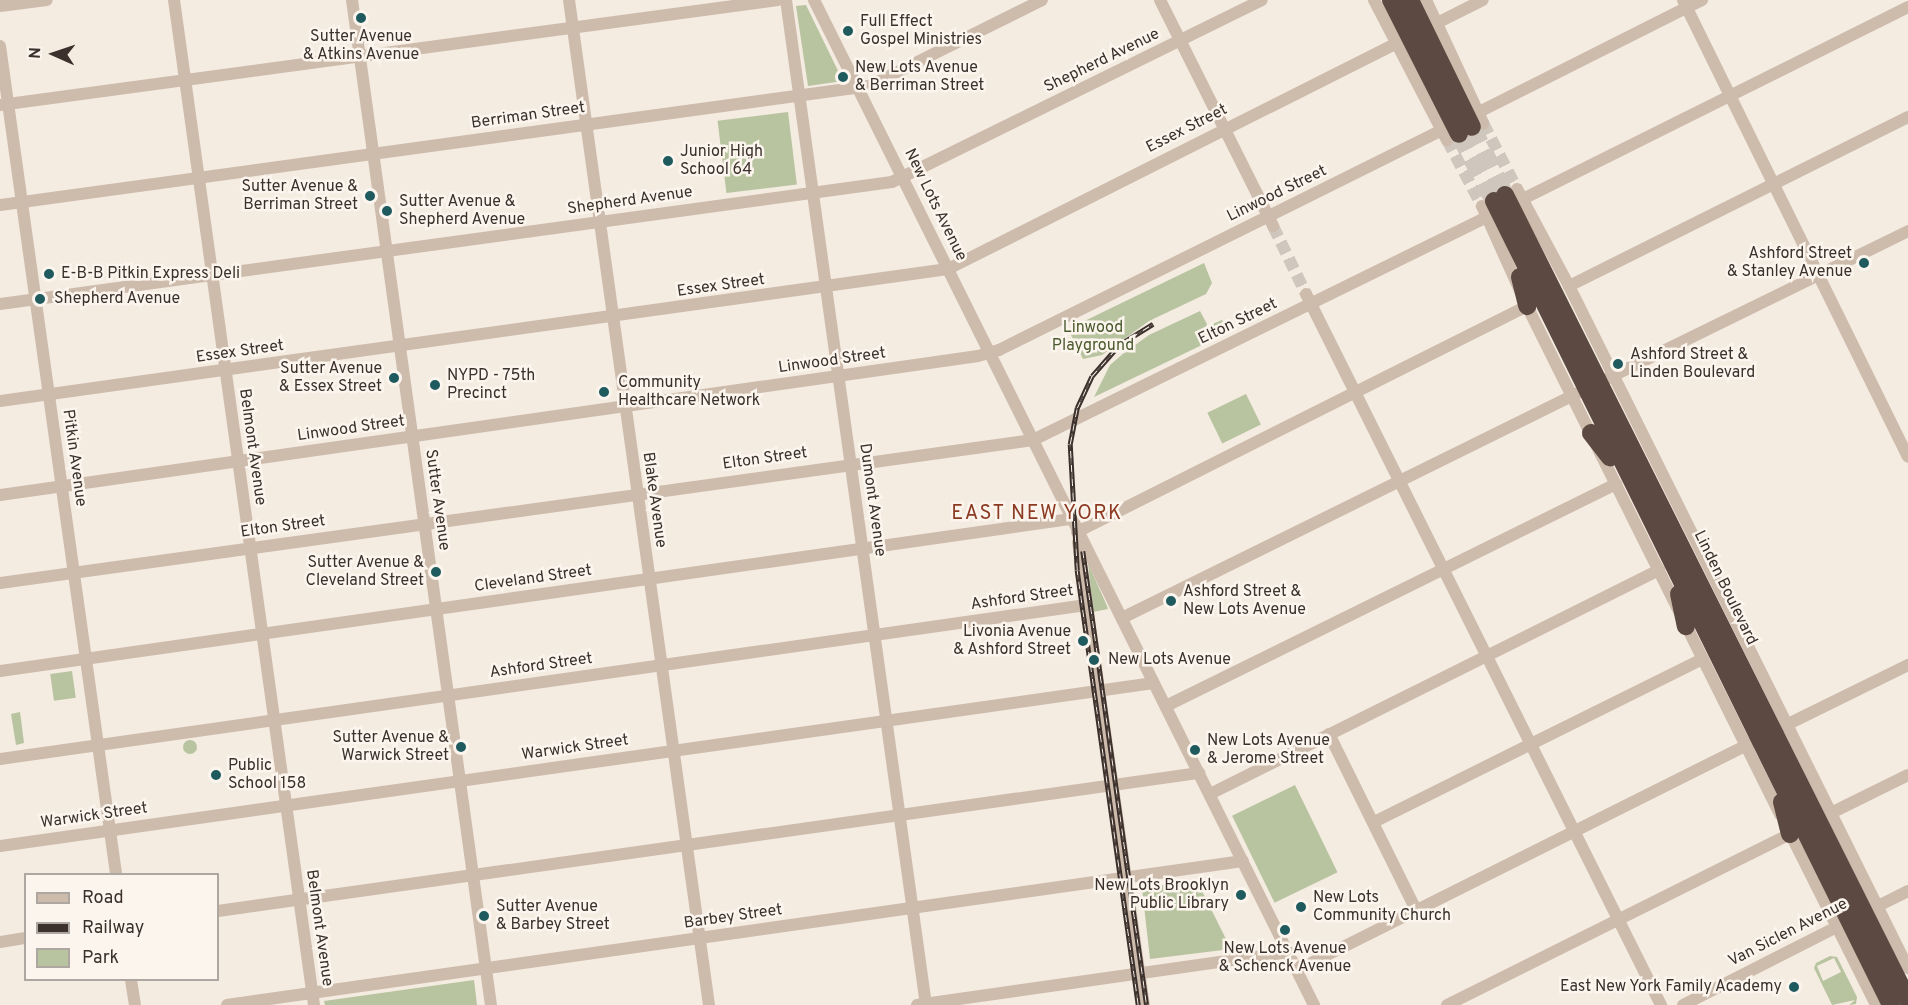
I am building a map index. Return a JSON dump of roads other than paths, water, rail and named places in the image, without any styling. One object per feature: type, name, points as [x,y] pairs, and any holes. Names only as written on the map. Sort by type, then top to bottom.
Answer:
[{"type":"highway","points":[[1382,0],[1401,36],[1463,128]]},
{"type":"highway","points":[[1391,0],[1401,36]]},
{"type":"highway","points":[[1410,0],[1463,128]]},
{"type":"highway","name":"Linden Boulevard","points":[[1501,201],[1513,246],[1668,518],[1714,610],[1766,735],[1857,917],[1891,1005]]},
{"type":"highway","name":"Linden Boulevard","points":[[1501,201],[1593,386],[1625,486],[1666,569],[1766,735],[1774,768],[1857,917],[1908,1000]]},
{"type":"highway","points":[[1513,246],[1527,306]]},
{"type":"highway","points":[[1591,433],[1625,486]]},
{"type":"highway","points":[[1653,457],[1668,518]]},
{"type":"highway","points":[[1666,569],[1686,626]]},
{"type":"highway","points":[[1714,610],[1752,655]]},
{"type":"highway","points":[[1774,768],[1790,834]]},
{"type":"street","points":[[0,6],[46,0]]},
{"type":"street","name":"Belmont Avenue","points":[[174,0],[313,999]]},
{"type":"street","name":"Sutter Avenue","points":[[352,0],[491,1005]]},
{"type":"street","name":"Blake Avenue","points":[[569,0],[709,1005]]},
{"type":"street","points":[[5,105],[778,0]]},
{"type":"street","name":"Dumont Avenue","points":[[786,0],[913,909],[923,1005]]},
{"type":"street","name":"New Lots Avenue","points":[[814,0],[1314,1005]]},
{"type":"street","name":"Berriman Street","points":[[0,205],[869,86],[1042,0]]},
{"type":"street","points":[[1160,0],[1270,222]]},
{"type":"street","name":"Shepherd Avenue","points":[[0,303],[812,194],[903,178],[1262,0]]},
{"type":"street","points":[[1374,0],[1401,36]]},
{"type":"street","points":[[1463,128],[1429,8],[1483,0]]},
{"type":"street","name":"Linwood Street","points":[[0,495],[990,354],[1463,128],[1685,4],[1702,0]]},
{"type":"street","points":[[1685,4],[1908,457]]},
{"type":"street","name":"Elton Street","points":[[0,583],[1033,440],[1501,201],[1731,96],[1908,7]]},
{"type":"street","name":"Essex Street","points":[[0,401],[825,289],[948,269],[1401,36]]},
{"type":"street","name":"Pitkin Avenue","points":[[0,46],[5,105],[23,201],[116,873]]},
{"type":"street","points":[[1569,285],[1908,117]]},
{"type":"street","name":"Linden Boulevard","points":[[1501,201],[1569,285],[1593,386],[1591,433]]},
{"type":"street","name":"Linden Boulevard","points":[[1501,201],[1527,306],[1653,457],[1752,655],[1766,735],[1790,834],[1857,917],[1908,968]]},
{"type":"street","points":[[1122,618],[1908,231]]},
{"type":"street","points":[[1308,299],[1661,1005]]},
{"type":"street","points":[[1144,1005],[1110,785],[1077,532],[1527,306]]},
{"type":"street","points":[[1166,706],[1443,568],[1625,486]]},
{"type":"street","name":"Cleveland Street","points":[[0,671],[1071,519]]},
{"type":"street","points":[[1210,794],[1666,569]]},
{"type":"street","name":"Ashford Street","points":[[0,759],[1086,605]]},
{"type":"street","name":"Linden Boulevard","points":[[1686,626],[1703,659],[1832,813],[1875,1005]]},
{"type":"street","points":[[1374,822],[1703,659]]},
{"type":"street","points":[[1297,970],[1908,665]]},
{"type":"street","name":"Warwick Street","points":[[0,846],[1154,683]]},
{"type":"street","points":[[1329,734],[1416,910]]},
{"type":"street","points":[[219,911],[1199,773]]},
{"type":"street","points":[[1832,813],[1908,776]]},
{"type":"street","points":[[1447,1005],[1790,834]]},
{"type":"street","name":"Barbey Street","points":[[227,1005],[313,999],[486,969],[1243,861]]},
{"type":"street","name":"Van Siclen Avenue","points":[[1683,1005],[1908,891]]},
{"type":"street","points":[[0,942],[24,938]]},
{"type":"street","points":[[923,1005],[1288,952]]},
{"type":"street","points":[[131,981],[135,1005]]},
{"type":"tunnel","points":[[1483,123],[1517,189]]},
{"type":"tunnel","points":[[1472,127],[1505,195]]},
{"type":"tunnel","points":[[1459,134],[1494,201]]},
{"type":"tunnel","points":[[1447,140],[1482,206]]},
{"type":"tunnel","points":[[1273,226],[1306,294]]},
{"type":"railway","points":[[1138,1005],[1077,570],[1070,444],[1077,408],[1092,376],[1119,345],[1153,324]]},
{"type":"railway","points":[[1083,551],[1147,1005]]},
{"type":"place","name":"Sutter Avenue & Atkins Avenue","points":[[361,18]]},
{"type":"place","name":"Full Effect Gospel Ministries","points":[[848,31]]},
{"type":"place","name":"New Lots Avenue & Berriman Street","points":[[843,77]]},
{"type":"place","name":"Junior High School 64","points":[[668,161]]},
{"type":"place","name":"Sutter Avenue & Berriman Street","points":[[370,196]]},
{"type":"place","name":"Sutter Avenue & Shepherd Avenue","points":[[387,211]]},
{"type":"place","name":"Ashford Street & Stanley Avenue","points":[[1864,263]]},
{"type":"place","name":"E-B-B Pitkin Express Deli","points":[[49,274]]},
{"type":"place","name":"Shepherd Avenue","points":[[40,299]]},
{"type":"place","name":"Ashford Street & Linden Boulevard","points":[[1618,364]]},
{"type":"place","name":"Sutter Avenue & Essex Street","points":[[394,378]]},
{"type":"place","name":"NYPD - 75th Precinct","points":[[435,385]]},
{"type":"place","name":"Community Healthcare Network","points":[[604,392]]},
{"type":"place","name":"Sutter Avenue & Cleveland Street","points":[[436,572]]},
{"type":"place","name":"Ashford Street & New Lots Avenue","points":[[1171,601]]},
{"type":"place","name":"Livonia Avenue & Ashford Street","points":[[1083,641]]},
{"type":"place","name":"New Lots Avenue","points":[[1094,660]]},
{"type":"place","name":"Sutter Avenue & Warwick Street","points":[[461,747]]},
{"type":"place","name":"New Lots Avenue & Jerome Street","points":[[1195,750]]},
{"type":"place","name":"Public School 158","points":[[216,775]]},
{"type":"place","name":"New Lots Brooklyn Public Library","points":[[1241,895]]},
{"type":"place","name":"New Lots Community Church","points":[[1301,907]]},
{"type":"place","name":"Sutter Avenue & Barbey Street","points":[[484,916]]},
{"type":"place","name":"New Lots Avenue & Schenck Avenue","points":[[1285,930]]},
{"type":"place","name":"East New York Family Academy","points":[[1794,987]]},
{"type":"district","name":"EAST NEW YORK","points":[[1037,514]]},
{"type":"park label","name":"Linwood Playground","points":[[1093,337]]}]
